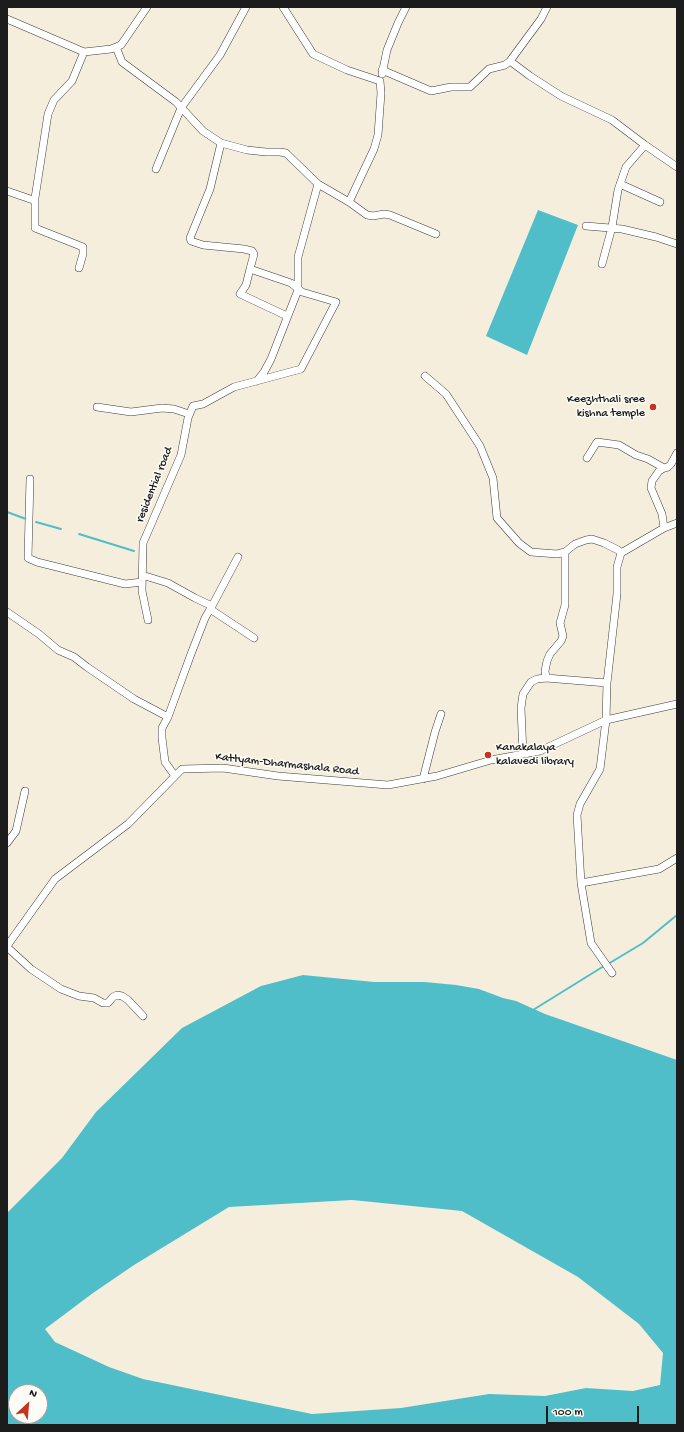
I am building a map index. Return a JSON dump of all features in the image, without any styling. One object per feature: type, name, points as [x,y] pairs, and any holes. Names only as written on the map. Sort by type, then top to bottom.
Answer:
[{"type":"street","points":[[7,19],[84,52],[121,45],[147,7]]},
{"type":"street","points":[[156,170],[181,108],[220,55],[246,7]]},
{"type":"street","points":[[283,7],[313,54],[347,70],[380,81]]},
{"type":"street","points":[[349,202],[377,143],[381,93],[380,81],[382,70],[387,50],[406,7]]},
{"type":"street","points":[[382,70],[431,91],[451,87],[470,87],[489,69],[505,65],[510,61],[541,19],[547,7]]},
{"type":"street","points":[[116,47],[122,62],[176,102],[203,131],[221,143],[246,150],[286,153],[318,184],[349,202],[367,215],[390,215],[436,234]]},
{"type":"street","points":[[79,268],[83,254],[83,247],[35,228],[36,198],[48,114],[54,100],[72,81],[84,52]]},
{"type":"street","points":[[510,61],[561,96],[612,120],[644,145],[677,167]]},
{"type":"street","points":[[221,143],[210,190],[190,238],[191,241],[203,245],[252,251],[254,254],[246,285],[240,294],[287,316]]},
{"type":"street","points":[[602,264],[612,228],[618,190],[626,166],[644,145]]},
{"type":"street","points":[[256,381],[268,366],[298,290],[298,257],[318,184]]},
{"type":"street","points":[[620,184],[660,202]]},
{"type":"street","points":[[7,191],[33,200],[36,198]]},
{"type":"street","points":[[586,226],[612,228],[656,237],[677,244]]},
{"type":"street","points":[[97,407],[131,412],[162,408],[174,409],[189,414],[193,406],[203,404],[234,387],[301,369],[336,302],[307,294],[298,290],[291,283],[250,269]]},
{"type":"street","points":[[425,376],[446,394],[480,446],[493,478],[497,518],[519,543],[531,552],[557,554],[565,552],[581,542],[592,539],[613,547],[621,553]]},
{"type":"street","name":"residential road","points":[[148,620],[142,591],[143,543],[180,456],[189,414]]},
{"type":"street","points":[[587,458],[598,442],[619,445],[664,468]]},
{"type":"street","points":[[664,528],[662,514],[651,488],[652,482],[659,471],[668,467],[677,453]]},
{"type":"street","points":[[30,479],[28,558],[37,562],[125,584],[142,578],[168,583],[211,608],[254,638]]},
{"type":"street","points":[[610,971],[591,943],[581,883],[577,815],[580,804],[600,769],[606,720],[607,683],[617,594],[617,567],[621,553],[664,528],[677,523]]},
{"type":"street","points":[[546,678],[545,671],[547,661],[550,654],[561,641],[563,636],[560,623],[565,605],[565,552]]},
{"type":"street","points":[[175,776],[165,762],[162,728],[168,717],[185,667],[211,608],[238,557]]},
{"type":"street","points":[[7,612],[39,634],[58,650],[74,657],[86,667],[134,699],[168,717]]},
{"type":"street","points":[[523,754],[521,708],[523,694],[531,682],[537,679],[546,678],[607,683]]},
{"type":"street","name":"Kattyam-Dharmashala Road","points":[[7,946],[54,879],[128,824],[182,769],[223,768],[278,776],[388,785],[437,776],[491,760],[540,751],[606,720],[677,704]]},
{"type":"street","points":[[423,779],[441,714]]},
{"type":"street","points":[[7,843],[16,831],[25,791]]},
{"type":"street","points":[[581,883],[659,869],[677,858]]},
{"type":"street","points":[[7,946],[31,969],[61,989],[80,996],[94,998],[103,1003],[108,1003],[117,994],[128,1000],[143,1016]]},
{"type":"water","points":[[538,210],[578,225],[527,355],[486,336]]},
{"type":"water","points":[[303,975],[374,982],[425,982],[479,989],[516,1001],[545,1014],[677,1060],[677,1425],[7,1425],[7,1213],[62,1158],[96,1112],[182,1028],[261,986]],"holes":[[[352,1200],[462,1211],[578,1277],[639,1324],[663,1353],[660,1385],[633,1391],[586,1388],[545,1396],[489,1394],[401,1408],[312,1414],[143,1379],[109,1367],[55,1342],[45,1329],[93,1293],[134,1265],[229,1207]]]},
{"type":"waterway","points":[[7,512],[26,519]]},
{"type":"waterway","points":[[36,522],[61,529]]},
{"type":"waterway","points":[[79,534],[134,551]]},
{"type":"waterway","points":[[608,964],[643,943],[677,915]]},
{"type":"waterway","points":[[533,1010],[604,966]]},
{"type":"place","name":"Keezhthali sree kishna temple","points":[[653,407]]},
{"type":"place","name":"Kanakalaya kalavedi library","points":[[488,755]]}]
